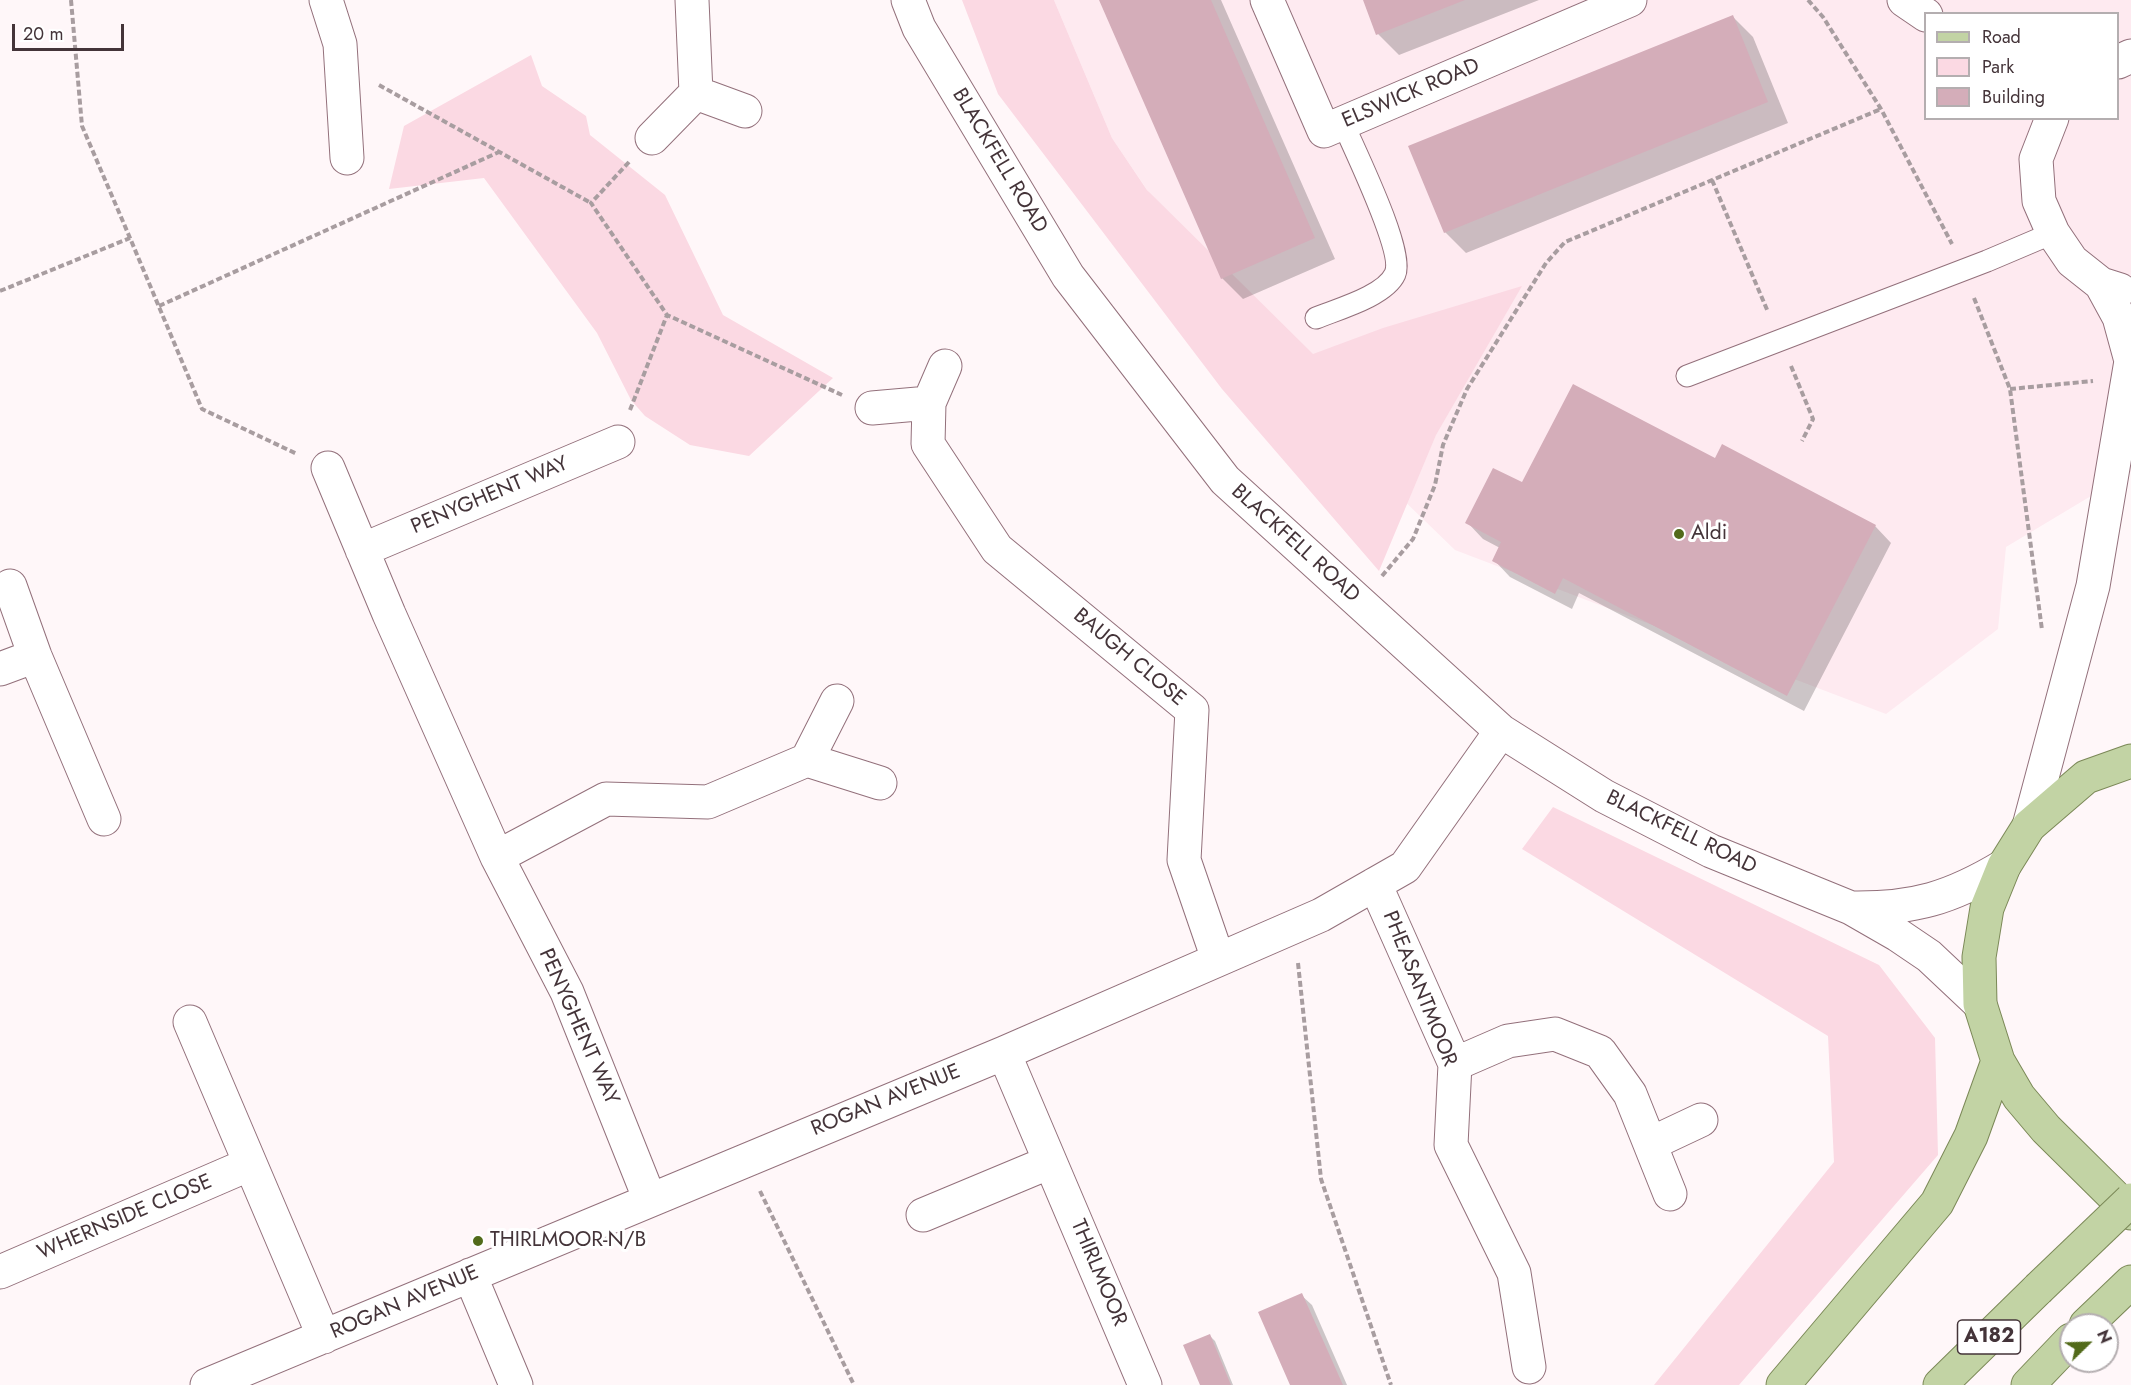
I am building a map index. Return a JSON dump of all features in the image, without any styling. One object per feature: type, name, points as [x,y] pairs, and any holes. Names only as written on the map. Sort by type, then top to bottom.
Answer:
[{"type":"main road","points":[[2131,761],[2086,777],[2029,826],[2004,866],[1987,908],[1979,957],[1980,1004],[1998,1061],[2019,1097],[2046,1129],[2131,1213]]},
{"type":"main road","points":[[1783,1385],[1936,1203],[1971,1136],[1998,1061]]},
{"type":"main road","name":"A182","points":[[1940,1385],[2131,1200]]},
{"type":"main road","points":[[2099,1313],[2131,1282]]},
{"type":"main road","name":"A182","points":[[2028,1385],[2059,1353]]},
{"type":"street","points":[[326,0],[340,44],[347,158]]},
{"type":"street","points":[[652,138],[696,93],[692,0]]},
{"type":"street","name":"BLACKFELL ROAD","points":[[908,0],[919,28],[1068,276],[1225,480],[1501,731],[1604,796],[1711,851],[1851,908],[1929,956],[1980,1004]]},
{"type":"street","name":"ELSWICK ROAD","points":[[1267,0],[1324,131],[1630,0]]},
{"type":"street","points":[[1904,0],[1924,14]]},
{"type":"street","points":[[696,93],[745,111]]},
{"type":"street","points":[[2051,120],[2036,159],[2038,201],[2053,233],[2072,261],[2101,284],[2131,294]]},
{"type":"street","points":[[2029,826],[2093,586],[2131,361],[2119,317],[2101,284]]},
{"type":"street","name":"BAUGH CLOSE","points":[[945,366],[929,403],[928,444],[997,549],[1192,710],[1184,860],[1218,959]]},
{"type":"street","points":[[872,408],[929,403]]},
{"type":"street","name":"PENYGHENT WAY","points":[[362,550],[618,442]]},
{"type":"street","name":"PENYGHENT WAY","points":[[328,468],[498,857],[567,992],[650,1200]]},
{"type":"street","points":[[10,586],[35,656],[104,819]]},
{"type":"street","points":[[0,669],[35,656]]},
{"type":"street","points":[[498,857],[606,799],[708,802],[807,760],[837,701]]},
{"type":"street","name":"ROGAN AVENUE","points":[[207,1385],[1004,1053],[1321,915],[1405,867],[1501,731]]},
{"type":"street","points":[[807,760],[880,783]]},
{"type":"street","name":"BLACKFELL ROAD","points":[[1851,908],[1884,909],[1922,903],[1949,895],[2004,866]]},
{"type":"street","name":"PHEASANTMOOR","points":[[1375,884],[1455,1064],[1451,1144],[1514,1273],[1529,1367]]},
{"type":"street","points":[[190,1022],[324,1337]]},
{"type":"street","points":[[1455,1064],[1508,1041],[1555,1034],[1600,1052],[1630,1094],[1670,1194]]},
{"type":"street","name":"THIRLMOOR","points":[[1004,1053],[1145,1385]]},
{"type":"street","points":[[1650,1144],[1701,1120]]},
{"type":"street","points":[[923,1215],[1050,1162]]},
{"type":"street","name":"WHERNSIDE CLOSE","points":[[0,1272],[250,1164]]},
{"type":"street","points":[[470,1275],[516,1385]]},
{"type":"lane","points":[[1316,318],[1364,299],[1386,286],[1395,273],[1398,261],[1391,236],[1342,123]]},
{"type":"lane","points":[[1687,376],[2053,233]]},
{"type":"path","points":[[71,0],[82,126],[202,409],[328,468]]},
{"type":"path","points":[[1808,0],[1823,17],[1881,109],[1947,231],[2010,389],[2042,631]]},
{"type":"path","points":[[342,65],[591,203],[667,315],[872,408]]},
{"type":"path","points":[[1360,603],[1413,539],[1435,485],[1443,445],[1467,389],[1546,263],[1565,242],[1881,109]]},
{"type":"path","points":[[591,203],[652,138]]},
{"type":"path","points":[[159,306],[499,152]]},
{"type":"path","points":[[0,291],[130,238]]},
{"type":"path","points":[[618,442],[667,315]]},
{"type":"path","points":[[2010,389],[2128,378]]},
{"type":"path","points":[[1295,926],[1321,1179],[1391,1385]]},
{"type":"path","points":[[745,1160],[854,1385]]},
{"type":"shaded area","points":[[1054,0],[2131,0],[2131,472],[2006,547],[1998,629],[1886,714],[1455,550],[1269,370],[1112,138]]},
{"type":"green space","points":[[962,0],[1054,0],[1112,138],[1147,190],[1313,354],[1383,328],[1522,286],[1436,435],[1379,571],[1222,389],[998,94]]},
{"type":"green space","points":[[531,55],[542,86],[586,116],[590,135],[665,195],[723,315],[833,378],[749,456],[690,445],[645,416],[631,400],[597,333],[484,178],[389,189],[404,126]]},
{"type":"green space","points":[[1553,807],[1879,965],[1935,1038],[1938,1155],[1739,1385],[1654,1385],[1834,1162],[1828,1036],[1522,849]]},
{"type":"building","points":[[1099,0],[1211,0],[1315,238],[1221,279]]},
{"type":"building","points":[[1363,0],[1465,0],[1376,35]]},
{"type":"building","points":[[1733,15],[1768,102],[1444,233],[1408,146]]},
{"type":"building","name":"Aldi","points":[[1573,384],[1715,458],[1722,444],[1876,525],[1787,696],[1563,578],[1555,594],[1492,561],[1501,542],[1465,523],[1493,468],[1522,482]]},
{"type":"building","points":[[1302,1293],[1343,1385],[1290,1385],[1258,1312]]},
{"type":"building","points":[[1210,1334],[1231,1385],[1200,1385],[1183,1345]]},
{"type":"place","name":"Aldi","points":[[1679,534]]},
{"type":"place","name":"THIRLMOOR-N/B","points":[[478,1241]]}]
